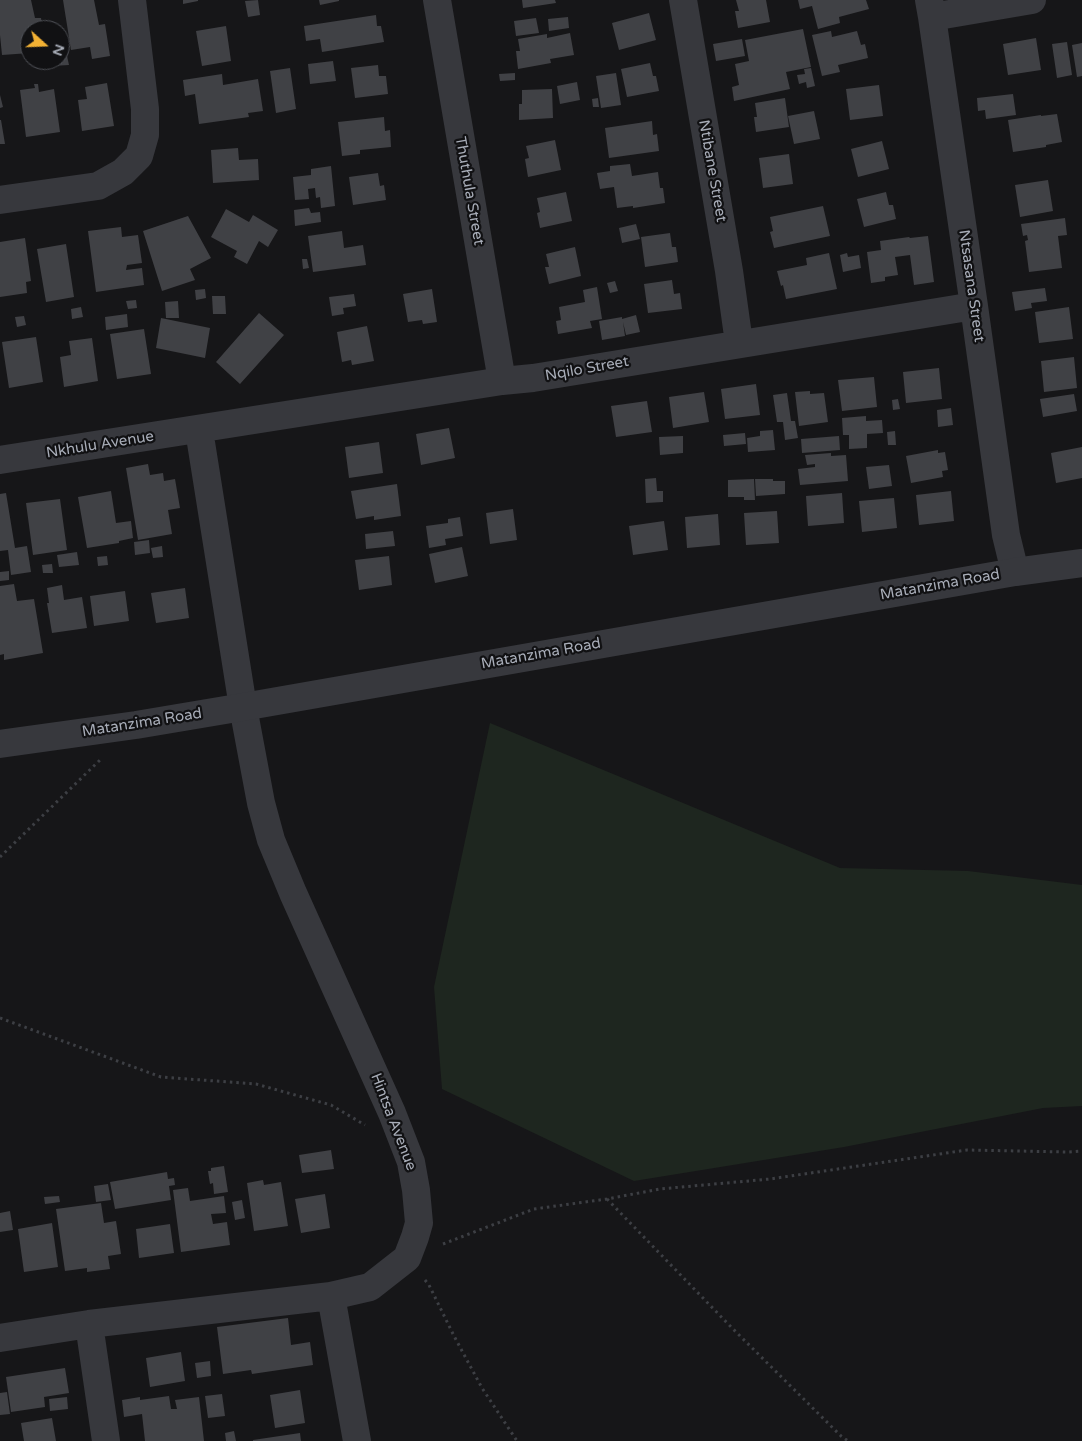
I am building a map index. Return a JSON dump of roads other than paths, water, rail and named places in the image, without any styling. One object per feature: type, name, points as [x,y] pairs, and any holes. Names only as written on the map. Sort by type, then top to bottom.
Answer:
[{"type":"street","points":[[0,200],[98,186],[123,172],[139,156],[145,135],[145,109],[132,0]]},
{"type":"street","name":"Thuthula Street","points":[[437,0],[502,381]]},
{"type":"street","name":"Ntibane Street","points":[[683,0],[729,271],[739,343]]},
{"type":"street","points":[[931,8],[1032,0]]},
{"type":"street","name":"Ntsasana Street","points":[[931,8],[1006,535],[1015,572]]},
{"type":"street","name":"Nqilo Street","points":[[199,430],[974,306]]},
{"type":"street","name":"Nkhulu Avenue","points":[[0,460],[199,430]]},
{"type":"street","name":"Hintsa Avenue","points":[[199,430],[243,707],[261,803],[271,840],[392,1113],[411,1162],[416,1190],[419,1223],[407,1258],[370,1286],[331,1296]]},
{"type":"street","name":"Matanzima Road","points":[[0,744],[136,725],[1015,572],[1082,562]]},
{"type":"street","points":[[0,1338],[89,1324],[331,1296],[357,1441]]},
{"type":"street","points":[[89,1324],[106,1441]]}]
